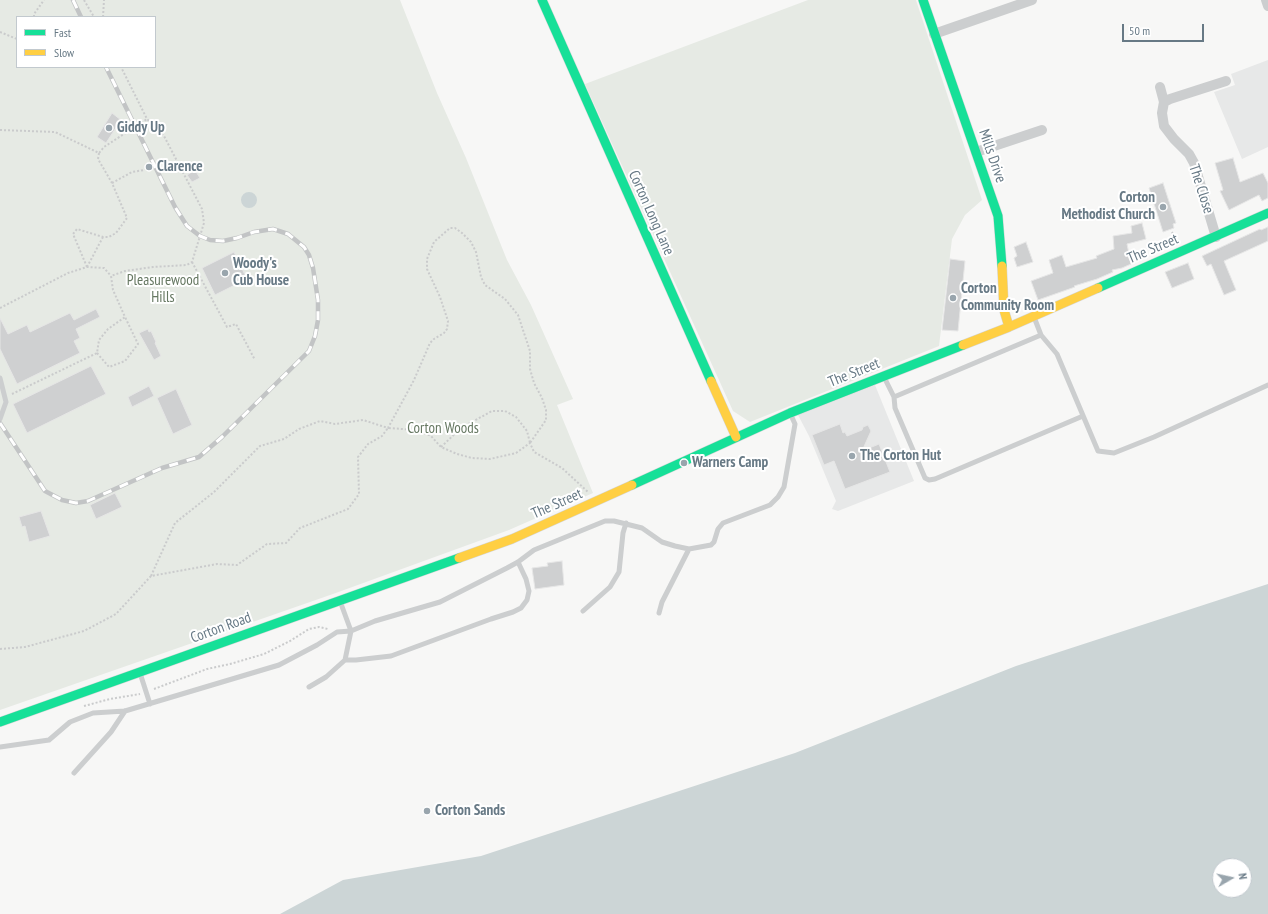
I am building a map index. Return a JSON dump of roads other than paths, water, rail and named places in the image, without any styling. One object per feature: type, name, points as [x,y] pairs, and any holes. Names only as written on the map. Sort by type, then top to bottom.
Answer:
[{"type":"main road","name":"Corton Long Lane","points":[[542,0],[736,437]]},
{"type":"main road","name":"Mills Drive","points":[[923,0],[998,216],[1001,242],[1004,310],[1009,327]]},
{"type":"main road","name":"The Street","points":[[451,561],[512,539],[790,413],[1009,327],[1268,214]]},
{"type":"main road","name":"Corton Road","points":[[0,722],[451,561]]},
{"type":"street","points":[[934,34],[1032,0]]},
{"type":"street","points":[[1266,0],[1268,6]]},
{"type":"street","points":[[1164,102],[1226,81]]},
{"type":"street","name":"The Close","points":[[1160,87],[1164,102],[1162,113],[1164,126],[1189,154],[1194,163],[1216,237]]},
{"type":"street","points":[[976,152],[1042,130]]},
{"type":"lane","points":[[1034,316],[1041,334],[1057,354],[1098,451],[1114,453],[1154,437],[1268,385]]},
{"type":"lane","points":[[894,397],[1041,334]]},
{"type":"lane","points":[[884,376],[894,397],[895,408],[925,478],[929,480],[935,479],[1083,416]]},
{"type":"lane","points":[[0,378],[6,402],[0,419]]},
{"type":"lane","points":[[0,747],[49,740],[70,722],[93,714],[125,711],[279,665],[317,645],[337,632],[352,631],[375,621],[440,602],[518,562],[534,550],[605,521],[626,523],[642,528],[662,542],[689,549],[711,545],[714,542],[718,529],[723,523],[757,512],[770,506],[778,497],[784,486],[795,424],[790,413]]},
{"type":"lane","points":[[583,610],[610,587],[619,572],[623,533],[626,523]]},
{"type":"lane","points":[[659,613],[662,602],[689,549]]},
{"type":"lane","points":[[345,660],[363,660],[391,656],[521,608],[527,600],[529,591],[526,579],[518,562]]},
{"type":"lane","points":[[310,687],[326,677],[345,660],[352,631],[339,600]]},
{"type":"lane","points":[[140,672],[150,704]]},
{"type":"lane","points":[[74,773],[111,732],[125,711]]},
{"type":"railway","points":[[73,0],[81,16]]},
{"type":"railway","points":[[0,423],[45,491],[62,500],[76,503],[88,501],[162,468],[199,457],[222,437],[309,351],[315,336],[318,320],[318,300],[313,268],[309,255],[304,247],[288,234],[273,229],[254,232],[223,241],[210,240],[200,236],[187,226],[175,207],[106,68]]},
{"type":"place","name":"Giddy Up","points":[[109,128]]},
{"type":"place","name":"Clarence","points":[[149,167]]},
{"type":"place","name":"Corton Methodist Church","points":[[1163,207]]},
{"type":"place","name":"Woody's Cub House","points":[[225,273]]},
{"type":"place","name":"Corton Community Room","points":[[953,298]]},
{"type":"place","name":"The Corton Hut","points":[[852,456]]},
{"type":"place","name":"Warners Camp","points":[[684,463]]},
{"type":"place","name":"Corton Sands","points":[[427,811]]},
{"type":"park label","name":"Pleasurewood Hills","points":[[163,290]]},
{"type":"park label","name":"Corton Woods","points":[[443,429]]}]
